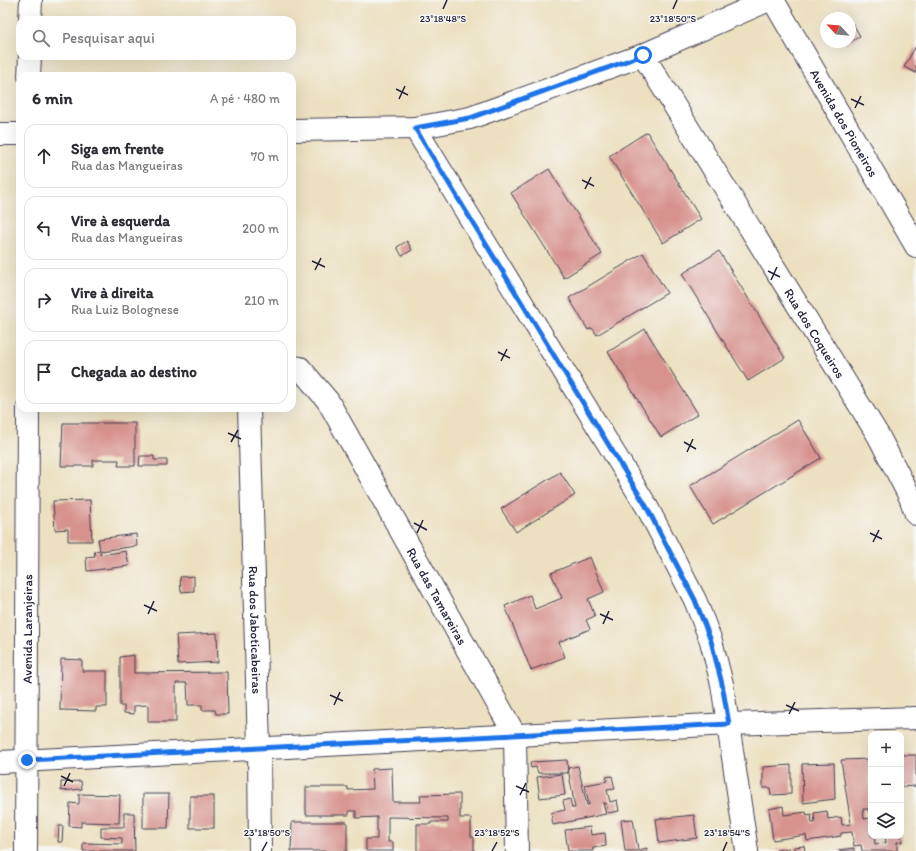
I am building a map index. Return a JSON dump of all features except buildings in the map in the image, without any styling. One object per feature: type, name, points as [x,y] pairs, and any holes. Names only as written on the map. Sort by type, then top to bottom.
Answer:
[{"type":"street","points":[[30,0],[30,16]]},
{"type":"street","points":[[296,130],[415,128],[470,118],[643,55],[769,0]]},
{"type":"street","name":"Avenida dos Pioneiros","points":[[773,0],[916,246]]},
{"type":"street","name":"Rua dos Coqueiros","points":[[643,55],[878,435],[910,497],[916,514]]},
{"type":"street","points":[[29,72],[30,60]]},
{"type":"street","points":[[415,128],[646,506],[695,600],[711,641],[722,684],[747,851]]},
{"type":"street","points":[[0,134],[16,134]]},
{"type":"street","name":"Rua das Tamareiras","points":[[296,368],[300,368],[328,401],[515,735],[517,851]]},
{"type":"street","name":"Avenida Laranjeiras","points":[[26,851],[28,412]]},
{"type":"street","name":"Rua dos Jaboticabeiras","points":[[249,412],[259,748],[260,851]]},
{"type":"street","points":[[0,762],[729,724],[916,718]]},
{"type":"route","points":[[27,760],[729,724],[722,684],[711,641],[695,600],[646,506],[415,128],[470,118],[643,55]]}]
